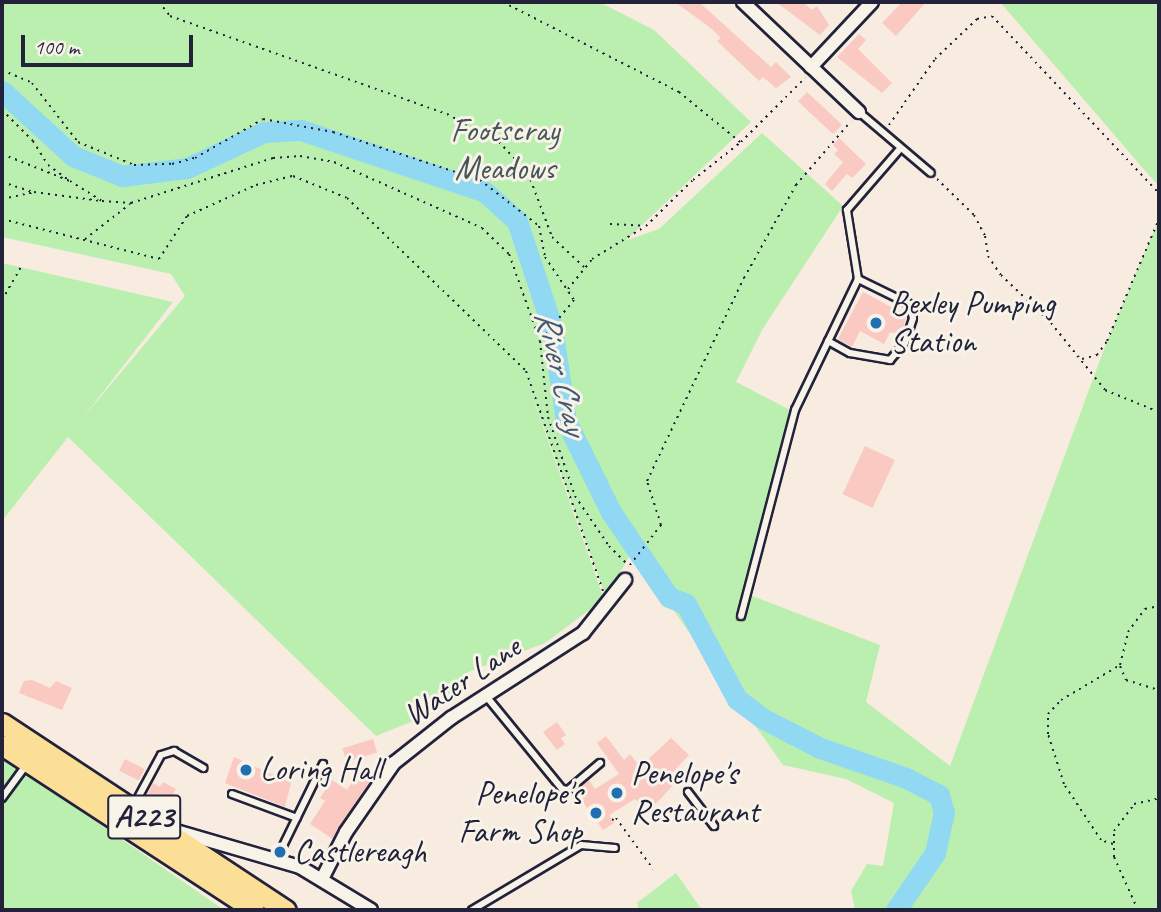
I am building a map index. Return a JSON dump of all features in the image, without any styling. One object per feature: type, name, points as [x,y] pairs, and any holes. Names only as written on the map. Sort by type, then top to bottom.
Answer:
[{"type":"main road","name":"A223","points":[[2,723],[286,910]]},
{"type":"main road","name":"A223","points":[[2,745],[254,910]]},
{"type":"street","points":[[744,2],[859,112]]},
{"type":"street","points":[[812,68],[872,2]]},
{"type":"street","name":"Water Lane","points":[[323,877],[346,832],[394,763],[485,696],[584,635],[625,580]]},
{"type":"street","points":[[159,827],[276,860],[323,877],[371,910]]},
{"type":"lane","points":[[859,112],[899,150],[931,173]]},
{"type":"lane","points":[[741,616],[794,410],[858,279],[847,210],[899,150]]},
{"type":"lane","points":[[828,341],[850,353],[890,360],[905,343],[914,318],[909,304],[858,279]]},
{"type":"lane","points":[[485,696],[562,789],[568,790],[600,763]]},
{"type":"lane","points":[[132,809],[161,755],[174,751],[204,768]]},
{"type":"lane","points":[[2,798],[28,762]]},
{"type":"lane","points":[[276,860],[323,764]]},
{"type":"lane","points":[[688,792],[714,826]]},
{"type":"lane","points":[[232,794],[297,818]]},
{"type":"lane","points":[[472,910],[581,845],[615,848]]},
{"type":"path","points":[[159,2],[170,16],[447,114],[499,142],[528,173],[552,237],[584,267]]},
{"type":"path","points":[[503,2],[679,92],[741,142]]},
{"type":"path","points":[[880,132],[942,51],[977,19],[992,16],[1159,193]]},
{"type":"path","points":[[568,289],[584,267],[613,243],[646,226],[692,180],[741,142],[812,68]]},
{"type":"path","points":[[2,70],[32,83],[78,142],[134,165],[172,164],[195,158],[263,119],[333,132],[481,180],[539,226],[545,257],[574,300],[540,341]]},
{"type":"path","points":[[2,110],[33,141],[48,165],[102,201]]},
{"type":"path","points":[[84,240],[131,204],[273,158],[300,156],[334,162],[453,212],[500,243],[509,254],[540,341],[548,417],[564,468],[575,496],[609,546],[629,566],[661,525],[647,481],[744,278],[796,185],[859,112]]},
{"type":"path","points":[[2,154],[70,181]]},
{"type":"path","points":[[931,173],[974,215],[985,236],[988,256],[1001,275],[1021,290],[1114,396],[1159,412]]},
{"type":"path","points":[[2,219],[159,259],[187,216],[256,185],[293,176],[347,198],[526,371],[608,605]]},
{"type":"path","points":[[2,182],[34,192],[131,204]]},
{"type":"path","points":[[2,199],[34,192]]},
{"type":"path","points":[[1082,359],[1097,355],[1107,341],[1159,219]]},
{"type":"path","points":[[610,224],[646,226]]},
{"type":"path","points":[[2,300],[22,267]]},
{"type":"path","points":[[1159,606],[1145,609],[1128,632],[1120,665],[1126,680],[1159,690]]},
{"type":"path","points":[[1113,844],[1101,840],[1064,784],[1048,734],[1048,714],[1061,701],[1120,665]]},
{"type":"path","points":[[1138,910],[1120,874],[1113,844],[1114,831],[1128,810],[1159,797]]},
{"type":"path","points":[[612,820],[616,818],[653,869]]},
{"type":"green space","name":"Footscray Meadows","points":[[2,2],[599,2],[654,30],[751,122],[625,241],[659,229],[762,133],[843,206],[762,330],[736,382],[790,410],[742,592],[880,645],[866,702],[950,766],[1107,341],[1159,219],[1159,910],[855,910],[851,891],[867,864],[883,866],[894,803],[846,779],[783,765],[638,560],[652,562],[641,536],[606,597],[527,381],[604,599],[545,643],[468,672],[433,713],[376,736],[68,437],[2,521],[2,263],[173,302],[82,419],[185,296],[171,274],[2,237]]},
{"type":"green space","points":[[1000,2],[1159,2],[1159,186],[1147,173]]},
{"type":"green space","points":[[2,757],[143,854],[224,910],[2,910]]},
{"type":"green space","points":[[676,873],[702,910],[639,910],[637,903]]},
{"type":"building","points":[[675,2],[699,2],[771,67],[776,62],[791,77],[776,88],[763,77],[759,81],[717,41],[721,38],[712,29]]},
{"type":"building","points":[[776,2],[803,2],[812,10],[817,6],[829,25],[820,35]]},
{"type":"building","points":[[902,2],[926,2],[896,36],[882,23]]},
{"type":"building","points":[[859,34],[866,40],[858,49],[892,83],[882,93],[837,57]]},
{"type":"building","points":[[807,92],[842,125],[833,134],[798,102]]},
{"type":"building","points":[[839,138],[866,164],[852,178],[847,174],[832,191],[825,184],[843,162],[834,154],[838,150],[833,145]]},
{"type":"building","name":"Bexley Pumping Station","points":[[863,292],[906,315],[902,335],[890,332],[884,344],[860,331],[852,347],[838,339]]},
{"type":"building","points":[[865,446],[895,460],[873,508],[843,494]]},
{"type":"building","points":[[32,680],[50,688],[56,681],[72,688],[62,710],[19,693],[24,681]]},
{"type":"building","points":[[557,722],[566,735],[561,738],[565,744],[557,750],[543,732]]},
{"type":"building","points":[[606,736],[624,760],[630,754],[640,767],[671,738],[689,755],[672,773],[679,779],[648,812],[635,799],[609,815],[614,823],[603,830],[575,791],[589,780],[595,789],[619,774],[597,743]]},
{"type":"building","points":[[373,739],[377,752],[346,762],[342,748]]},
{"type":"building","name":"Loring Hall","points":[[234,757],[291,783],[285,807],[225,783]]},
{"type":"building","points":[[125,759],[145,769],[139,781],[119,771]]},
{"type":"building","points":[[359,772],[371,780],[333,839],[310,824],[325,801],[320,798],[332,780],[347,790]]},
{"type":"building","points":[[163,782],[176,789],[173,794],[181,798],[171,816],[144,801],[153,783],[160,787]]},
{"type":"waterway","name":"River Cray","points":[[2,91],[73,156],[122,176],[187,168],[264,132],[301,130],[485,192],[517,221],[552,327],[566,421],[611,512],[669,597],[686,604],[737,699],[762,718],[820,748],[906,778],[939,795],[944,812],[935,853],[896,910]]},
{"type":"place","name":"Bexley Pumping Station","points":[[876,323]]},
{"type":"place","name":"Loring Hall","points":[[246,770]]},
{"type":"place","name":"Penelope's Restaurant","points":[[617,793]]},
{"type":"place","name":"Penelope's Farm Shop","points":[[596,813]]},
{"type":"place","name":"Castlereagh","points":[[280,852]]}]
